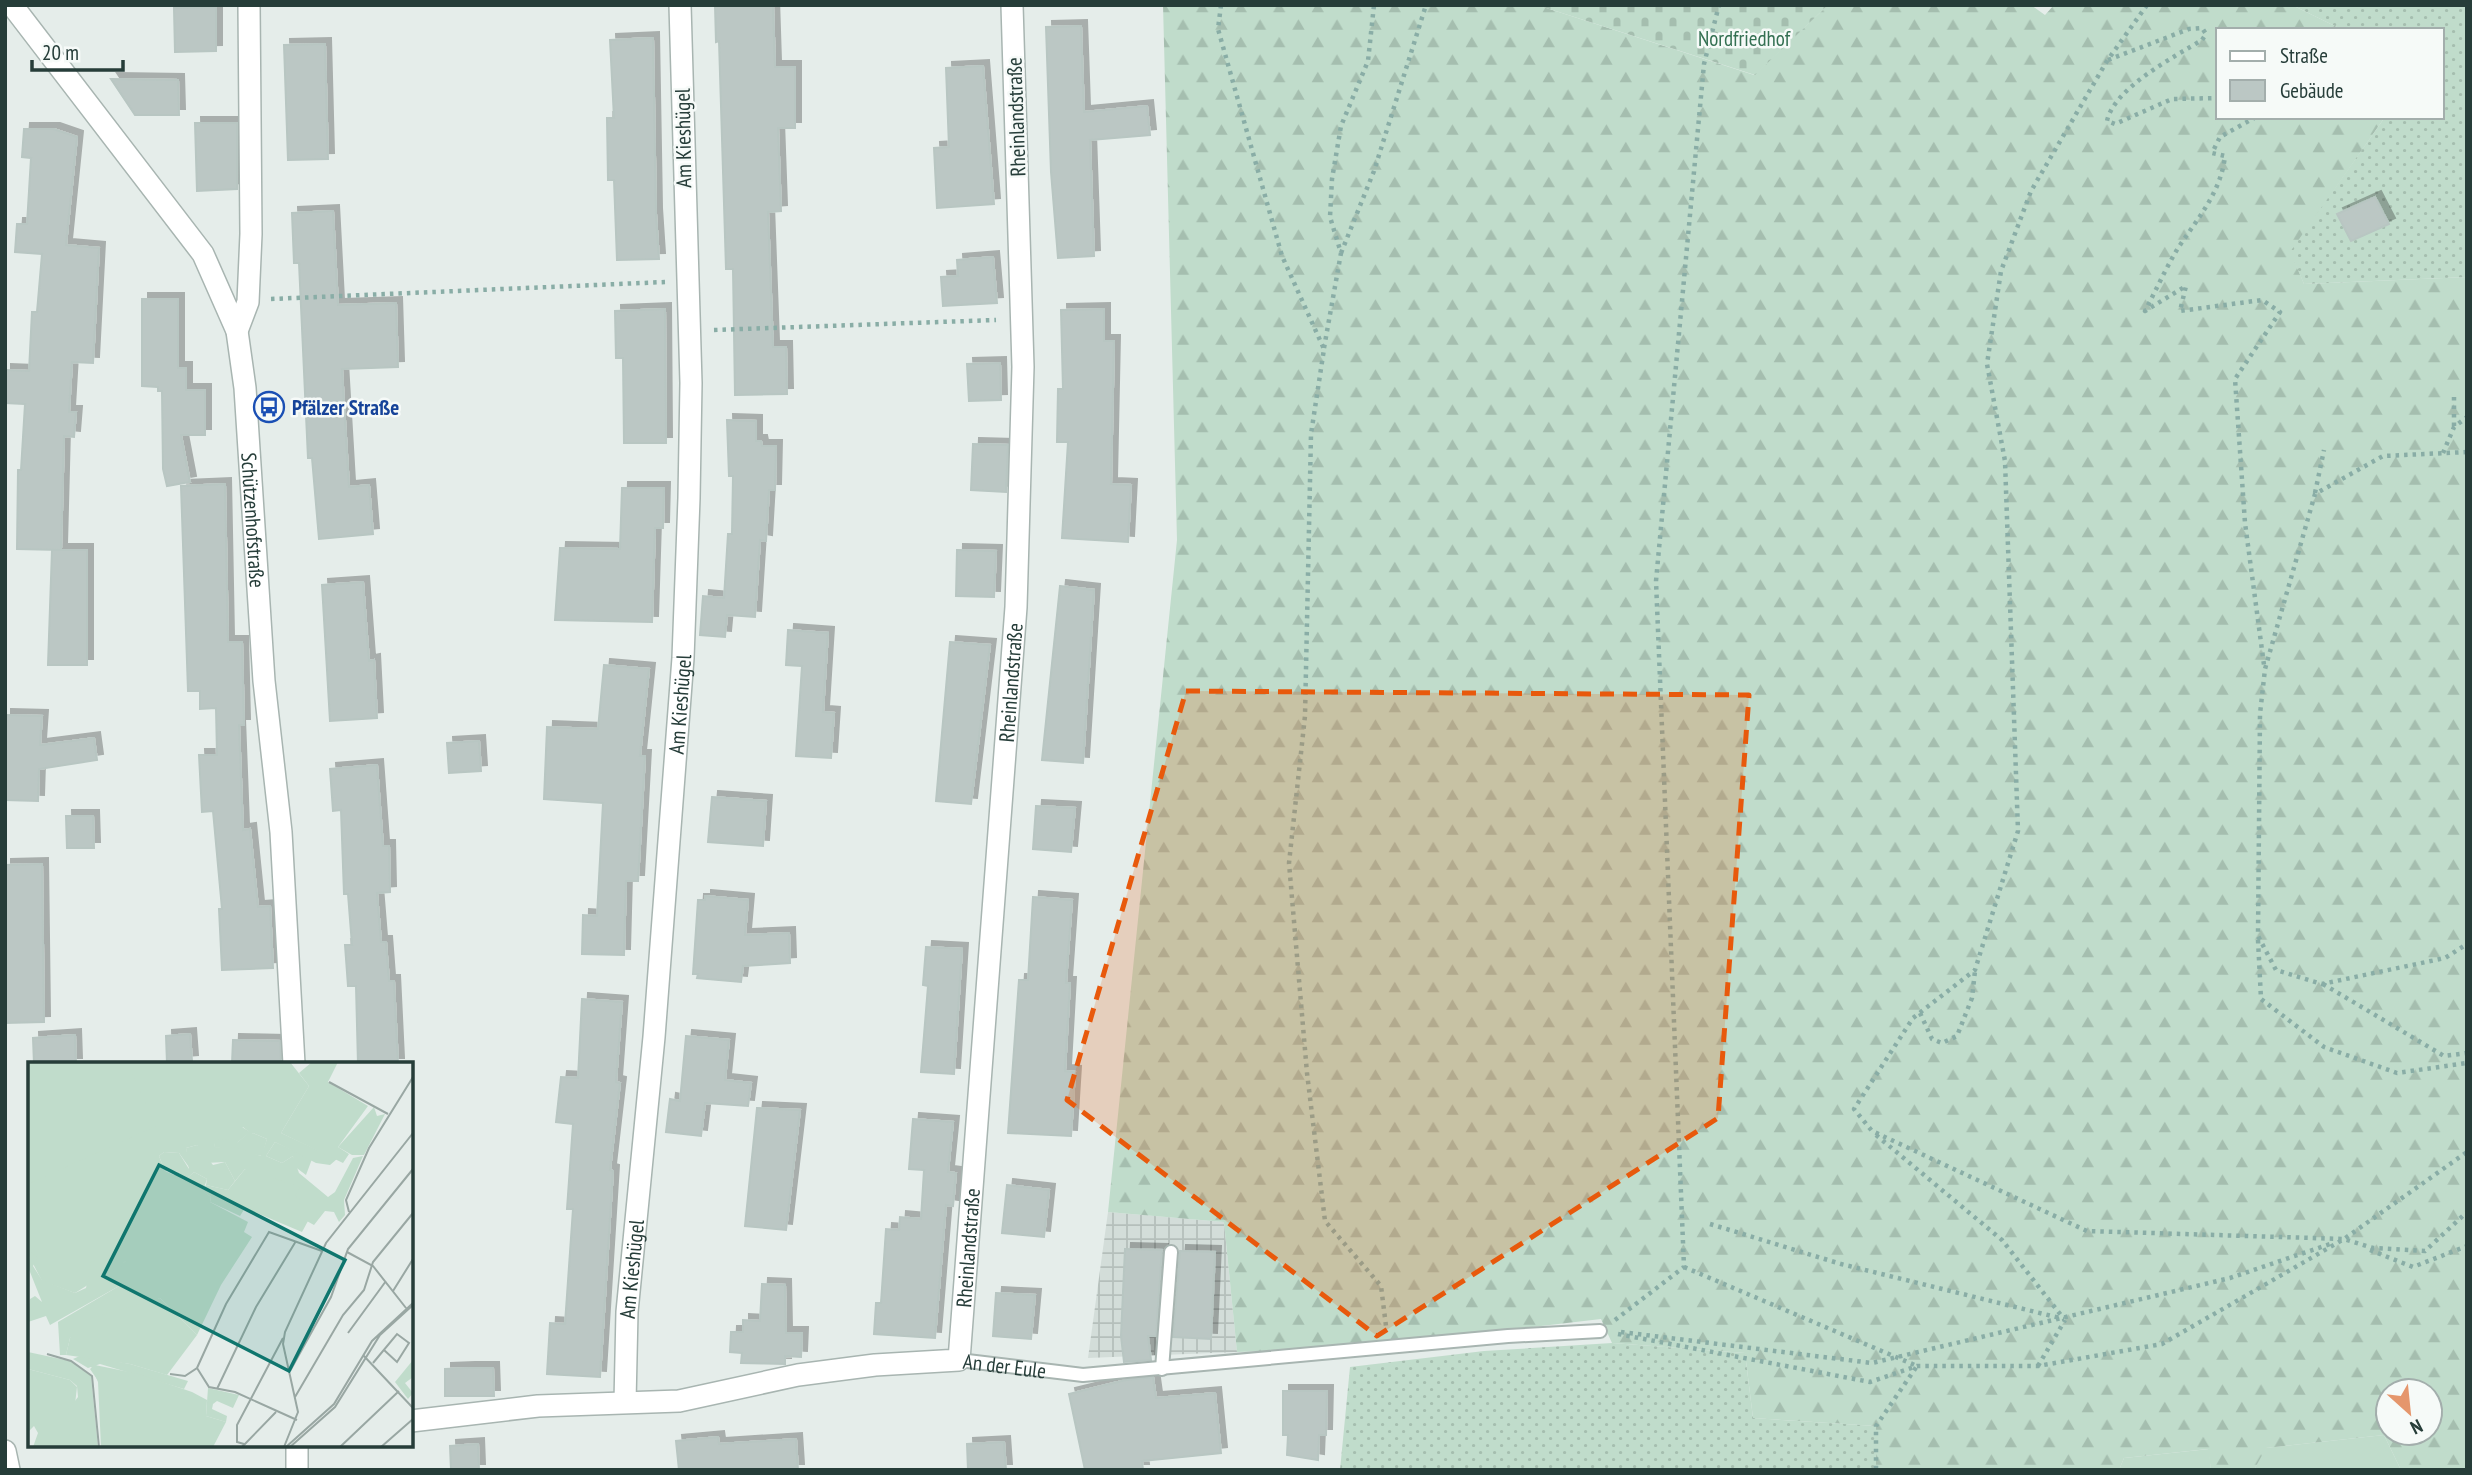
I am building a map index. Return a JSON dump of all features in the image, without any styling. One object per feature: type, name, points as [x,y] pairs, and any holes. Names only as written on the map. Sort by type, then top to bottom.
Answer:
[{"type":"street","name":"Schützenhofstraße","points":[[12,5],[203,254],[237,331],[245,387],[264,681],[281,832],[294,1062]]},
{"type":"street","points":[[237,331],[248,302],[251,234],[249,5]]},
{"type":"street","name":"Am Kieshügel","points":[[625,1402],[627,1312],[654,1037],[683,658],[691,396],[680,5]]},
{"type":"street","name":"Rheinlandstraße","points":[[959,1360],[1016,607],[1023,381],[1012,5]]},
{"type":"street","name":"An der Eule","points":[[413,1421],[538,1406],[679,1401],[798,1375],[875,1365],[959,1360]]},
{"type":"street","points":[[296,1447],[297,1470]]},
{"type":"street","points":[[5,1451],[9,1470]]},
{"type":"lane","points":[[1162,1369],[1171,1252]]},
{"type":"lane","name":"An der Eule","points":[[959,1360],[1083,1376],[1508,1336],[1601,1330]]},
{"type":"path","points":[[1221,5],[1218,29],[1282,256],[1324,349]]},
{"type":"path","points":[[1341,253],[1330,216],[1332,179],[1342,126],[1368,61],[1374,5]]},
{"type":"path","points":[[1390,1348],[1381,1286],[1325,1222],[1307,1073],[1289,863],[1305,716],[1311,434],[1324,349],[1341,253],[1374,171],[1426,5]]},
{"type":"path","points":[[1684,1267],[1656,581],[1704,64],[1719,5]]},
{"type":"path","points":[[1920,1013],[1932,1039],[1942,1044],[1956,1036],[1972,998],[1975,970],[2018,831],[2005,461],[1987,364],[2001,271],[2031,191],[2107,61],[2147,5]]},
{"type":"path","points":[[2107,61],[2189,29],[2202,28],[2206,34],[2202,40],[2160,65],[2130,89],[2108,115],[2107,121],[2115,124],[2172,99],[2216,98]]},
{"type":"path","points":[[2252,119],[2220,137],[2212,153],[2225,156],[2223,172],[2206,209],[2178,249],[2145,311],[2186,286],[2179,311],[2262,300],[2280,312],[2235,379],[2245,523],[2265,669]]},
{"type":"path","points":[[290,297],[687,281]]},
{"type":"path","points":[[689,331],[1022,319]]},
{"type":"path","points":[[2443,453],[2454,427],[2454,397]]},
{"type":"path","points":[[2454,427],[2467,417]]},
{"type":"path","points":[[2324,450],[2315,494],[2265,669],[2260,714],[2258,936],[2261,999],[2324,1047],[2397,1073],[2467,1063]]},
{"type":"path","points":[[2315,494],[2383,456],[2467,452]]},
{"type":"path","points":[[2258,936],[2276,970],[2322,984],[2444,1056],[2467,1053]]},
{"type":"path","points":[[2322,984],[2445,958],[2467,944]]},
{"type":"path","points":[[1975,970],[1913,1018],[1854,1109],[1872,1131],[2002,1240],[2065,1320]]},
{"type":"path","points":[[1872,1131],[2087,1231],[2344,1239],[2373,1248],[2425,1251],[2467,1212]]},
{"type":"path","points":[[1601,1330],[1870,1382],[1917,1366],[2038,1366],[2162,1344],[2344,1239],[2467,1152]]},
{"type":"path","points":[[1710,1224],[1841,1264],[2065,1320]]},
{"type":"path","points":[[1601,1330],[1872,1363],[2065,1320],[2145,1297],[2230,1279],[2344,1239],[2413,1267],[2467,1245]]},
{"type":"path","points":[[1601,1330],[1684,1267]]},
{"type":"path","points":[[1684,1267],[1917,1366]]},
{"type":"path","points":[[2038,1366],[2065,1320]]},
{"type":"path","points":[[1876,1470],[1877,1426],[1917,1366]]},
{"type":"highlighted area","points":[[1186,691],[1749,695],[1718,1118],[1377,1336],[1067,1100]]},
{"type":"shaded area","points":[[1108,1212],[1224,1222],[1237,1352],[1088,1358]]},
{"type":"green space","points":[[1163,5],[1537,5],[1754,75],[1828,5],[2031,5],[2045,15],[2054,5],[2292,5],[2339,28],[2216,28],[2216,119],[2384,119],[2291,252],[2304,284],[2467,277],[2467,1470],[2401,1470],[2390,1447],[2444,1447],[2444,1377],[2374,1377],[2374,1436],[2266,1448],[2254,1470],[2211,1470],[2208,1449],[2124,1458],[2119,1470],[1876,1470],[1876,1426],[1753,1418],[1745,1353],[1612,1343],[1601,1319],[1352,1348],[1237,1352],[1224,1222],[1108,1212],[1177,540]]},
{"type":"green space","name":"Nordfriedhof","points":[[1537,5],[1828,5],[1755,75]]},
{"type":"green space","points":[[2292,5],[2467,5],[2467,277],[2304,284],[2290,252],[2384,119],[2444,119],[2444,28],[2339,28]]},
{"type":"green space","points":[[1612,1343],[1745,1353],[1753,1418],[1876,1426],[1876,1470],[1340,1470],[1350,1367],[1484,1351]]},
{"type":"green space","points":[[2374,1436],[2374,1447],[2390,1447],[2401,1470],[2254,1470],[2265,1448]]},
{"type":"green space","points":[[2209,1449],[2211,1470],[2119,1470],[2124,1458]]},
{"type":"building","points":[[715,5],[773,5],[775,67],[795,67],[795,128],[778,128],[781,211],[768,212],[773,347],[786,347],[787,394],[735,395],[733,269],[726,269],[719,41],[716,42]]},
{"type":"building","points":[[216,7],[216,51],[175,52],[174,8]]},
{"type":"building","points":[[1081,26],[1084,112],[1147,106],[1150,135],[1090,140],[1094,256],[1058,258],[1051,172],[1046,27]]},
{"type":"building","points":[[653,38],[659,259],[617,260],[614,180],[608,180],[607,118],[614,118],[610,40]]},
{"type":"building","points":[[325,44],[328,159],[288,160],[284,45]]},
{"type":"building","points":[[983,66],[994,204],[937,208],[934,148],[949,147],[946,68]]},
{"type":"building","points":[[111,79],[178,80],[179,115],[135,115]]},
{"type":"building","points":[[195,123],[237,123],[237,189],[197,191]]},
{"type":"building","points":[[24,129],[54,129],[77,137],[66,245],[99,248],[93,363],[72,362],[69,412],[76,412],[74,437],[64,436],[61,550],[17,549],[18,470],[21,470],[25,404],[5,403],[5,370],[29,371],[32,312],[37,312],[42,254],[15,252],[17,224],[27,224],[31,158],[22,157]]},
{"type":"building","points":[[2375,197],[2389,224],[2351,241],[2337,214]]},
{"type":"building","points":[[333,211],[338,305],[396,303],[398,367],[342,369],[349,487],[369,485],[373,534],[319,539],[312,458],[308,458],[299,263],[294,263],[292,213]]},
{"type":"building","points":[[993,257],[997,303],[943,306],[941,277],[958,276],[957,260]]},
{"type":"building","points":[[142,299],[178,299],[178,368],[186,368],[186,390],[205,390],[205,435],[181,435],[190,482],[167,486],[163,469],[162,391],[158,391],[158,387],[142,386]]},
{"type":"building","points":[[665,309],[666,443],[624,443],[623,358],[616,358],[615,311]]},
{"type":"building","points":[[1104,309],[1104,341],[1114,341],[1111,484],[1131,485],[1128,542],[1062,538],[1068,442],[1057,442],[1058,389],[1063,389],[1061,310]]},
{"type":"building","points":[[1000,363],[1001,400],[969,401],[967,364]]},
{"type":"building","points":[[727,420],[756,421],[756,441],[761,441],[762,446],[776,446],[775,490],[769,490],[766,541],[760,540],[755,617],[727,615],[725,637],[700,635],[703,596],[724,598],[728,534],[732,534],[733,476],[729,476]]},
{"type":"building","points":[[973,444],[1008,445],[1006,492],[971,490]]},
{"type":"building","points":[[225,484],[228,642],[242,642],[244,725],[239,725],[243,830],[250,829],[258,907],[270,906],[273,968],[222,970],[219,909],[222,909],[213,811],[202,812],[199,755],[217,755],[216,708],[200,709],[200,691],[188,691],[181,486]]},
{"type":"building","points":[[622,488],[664,488],[663,528],[655,528],[652,622],[555,620],[560,548],[620,549]]},
{"type":"building","points":[[52,550],[87,550],[87,665],[48,665]]},
{"type":"building","points":[[957,550],[996,551],[994,597],[956,596]]},
{"type":"building","points":[[363,582],[369,661],[374,660],[377,718],[330,721],[322,585]]},
{"type":"building","points":[[1060,586],[1094,590],[1083,763],[1042,760]]},
{"type":"building","points":[[788,630],[828,633],[823,712],[834,713],[831,758],[796,756],[802,666],[786,665]]},
{"type":"building","points":[[950,642],[990,645],[971,804],[936,801]]},
{"type":"building","points":[[604,665],[649,669],[640,756],[645,756],[638,881],[626,881],[624,955],[582,954],[583,915],[597,916],[603,803],[544,799],[547,727],[598,729]]},
{"type":"building","points":[[5,715],[42,716],[40,745],[94,738],[97,760],[39,769],[38,801],[5,800]]},
{"type":"building","points":[[479,741],[481,771],[449,773],[447,743]]},
{"type":"building","points":[[377,765],[383,846],[389,846],[390,892],[377,893],[381,942],[386,942],[389,981],[394,981],[398,1062],[358,1062],[356,986],[348,986],[345,945],[352,945],[348,894],[344,894],[341,810],[333,811],[330,769]]},
{"type":"building","points":[[712,797],[766,801],[763,846],[708,842]]},
{"type":"building","points":[[1036,806],[1075,808],[1071,852],[1033,849]]},
{"type":"building","points":[[66,816],[93,816],[94,848],[67,848]]},
{"type":"building","points":[[42,864],[44,1022],[5,1023],[5,865]]},
{"type":"building","points":[[705,896],[748,900],[745,935],[789,933],[790,963],[743,966],[741,982],[697,978],[698,974],[693,974],[698,900],[705,900]]},
{"type":"building","points":[[1033,897],[1072,900],[1066,983],[1070,983],[1065,1071],[1075,1072],[1071,1136],[1008,1133],[1019,980],[1028,980]]},
{"type":"building","points":[[926,947],[962,949],[954,1074],[921,1072],[928,986],[923,985]]},
{"type":"building","points":[[582,999],[622,1002],[616,1082],[620,1083],[610,1170],[613,1171],[600,1377],[547,1374],[550,1323],[565,1324],[573,1209],[567,1209],[573,1124],[556,1122],[561,1077],[578,1078]]},
{"type":"building","points":[[190,1034],[192,1061],[167,1062],[166,1036]]},
{"type":"building","points":[[75,1035],[76,1062],[34,1062],[33,1038]]},
{"type":"building","points":[[686,1036],[729,1040],[725,1080],[751,1083],[748,1106],[705,1103],[701,1136],[666,1132],[670,1099],[680,1101]]},
{"type":"building","points":[[233,1040],[280,1041],[281,1062],[232,1062]]},
{"type":"building","points":[[757,1108],[800,1110],[786,1230],[745,1226]]},
{"type":"building","points":[[913,1119],[953,1122],[948,1172],[956,1173],[953,1206],[946,1205],[935,1338],[874,1334],[876,1303],[881,1303],[886,1229],[899,1230],[900,1217],[921,1219],[924,1170],[909,1169]]},
{"type":"building","points":[[1007,1185],[1049,1190],[1044,1237],[1002,1233]]},
{"type":"building","points":[[1125,1249],[1162,1250],[1156,1336],[1148,1336],[1151,1360],[1124,1362],[1121,1336]]},
{"type":"building","points":[[1180,1251],[1215,1252],[1211,1339],[1173,1337]]},
{"type":"building","points":[[762,1284],[785,1285],[786,1333],[802,1333],[801,1357],[785,1356],[785,1364],[741,1363],[742,1353],[730,1352],[731,1332],[743,1332],[743,1320],[760,1321]]},
{"type":"building","points":[[996,1293],[1035,1295],[1031,1339],[993,1336]]},
{"type":"building","points":[[493,1368],[494,1396],[445,1396],[445,1369]]},
{"type":"building","points":[[1153,1377],[1156,1398],[1215,1393],[1221,1453],[1142,1461],[1143,1470],[1085,1470],[1069,1394],[1126,1380]]},
{"type":"building","points":[[1283,1391],[1327,1391],[1326,1435],[1319,1435],[1318,1460],[1287,1455],[1288,1435],[1283,1435]]},
{"type":"building","points":[[718,1437],[719,1444],[796,1439],[798,1470],[679,1470],[676,1441]]},
{"type":"building","points":[[1004,1442],[1006,1470],[968,1470],[967,1444]]},
{"type":"building","points":[[478,1444],[479,1470],[451,1470],[450,1446]]},
{"type":"place","name":"Pfälzer Straße","points":[[269,407]]}]
